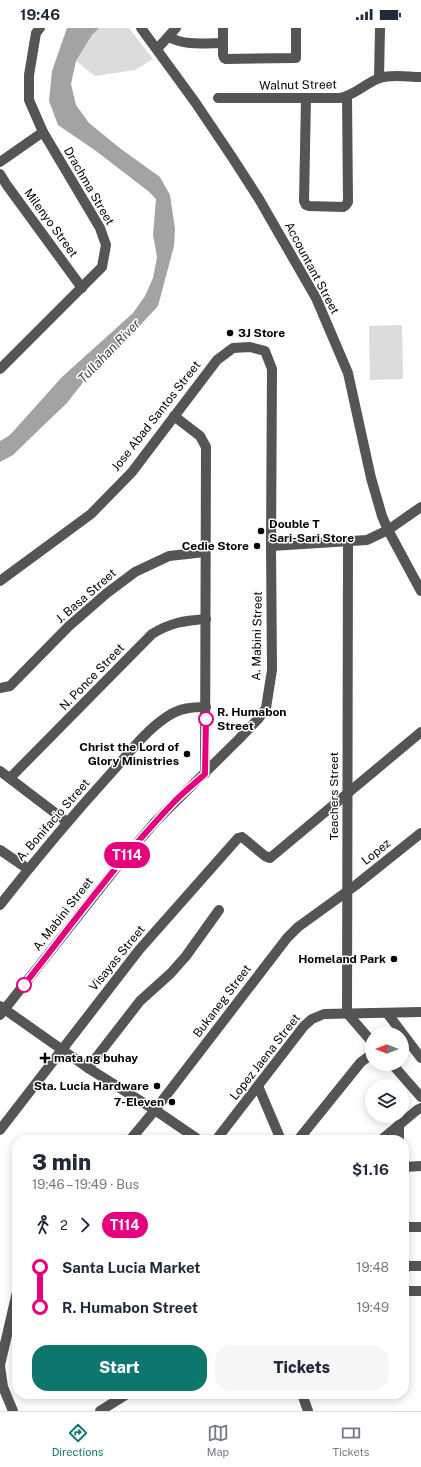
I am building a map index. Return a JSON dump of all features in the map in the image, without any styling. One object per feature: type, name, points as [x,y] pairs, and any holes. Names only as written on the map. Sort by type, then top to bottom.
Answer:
[{"type":"street","name":"Drachma Street","points":[[1,366],[102,267],[106,246],[100,228],[43,132],[29,100],[29,75],[36,33],[40,28]]},
{"type":"street","name":"Accountant Street","points":[[141,28],[195,102],[232,157],[259,199],[316,298],[348,373],[370,478],[376,498],[388,530],[421,591]]},
{"type":"street","points":[[156,49],[176,28]]},
{"type":"street","points":[[223,28],[223,55],[226,59],[294,59],[296,57],[296,28]]},
{"type":"street","points":[[379,78],[380,28]]},
{"type":"street","points":[[169,37],[176,41],[184,42],[223,43]]},
{"type":"street","name":"Walnut Street","points":[[218,98],[333,98],[347,96],[379,78],[421,77]]},
{"type":"street","points":[[306,98],[304,201],[306,205],[309,206],[343,207],[348,202],[347,96]]},
{"type":"street","points":[[0,162],[43,132]]},
{"type":"street","name":"Milenyo Street","points":[[0,174],[82,288]]},
{"type":"street","name":"Jose Abad Santos Street","points":[[0,581],[91,514],[132,472],[217,360],[233,348],[250,347],[265,351]]},
{"type":"street","name":"A. Mabini Street","points":[[2,1010],[122,861],[176,800],[205,774],[259,718],[266,708],[272,670],[272,370],[265,351]]},
{"type":"street","points":[[174,416],[200,436],[206,447],[205,774]]},
{"type":"street","points":[[271,546],[367,540],[388,530],[421,507]]},
{"type":"street","name":"Teachers Street","points":[[347,1013],[348,542]]},
{"type":"street","name":"J. Basa Street","points":[[0,688],[10,686],[69,626],[107,593],[135,572],[170,556],[205,552]]},
{"type":"street","name":"N. Ponce Street","points":[[10,778],[152,634],[165,626],[178,622],[206,619]]},
{"type":"street","name":"A. Bonifacio Street","points":[[0,905],[67,822],[158,723],[176,711],[189,707],[206,707]]},
{"type":"street","points":[[347,793],[421,732]]},
{"type":"street","points":[[0,771],[67,822]]},
{"type":"street","name":"Visayas Street","points":[[0,1130],[139,950],[238,838],[242,837],[270,858],[347,793]]},
{"type":"street","name":"Lopez","points":[[347,891],[421,833]]},
{"type":"street","points":[[0,850],[28,869]]},
{"type":"street","name":"Bukaneg Street","points":[[134,1135],[287,938],[298,927],[347,891]]},
{"type":"street","points":[[88,1068],[140,1001],[171,973],[186,956],[219,910]]},
{"type":"street","points":[[2,1010],[192,1135]]},
{"type":"street","name":"Lopez Jaena Street","points":[[220,1135],[304,1026],[312,1019],[324,1014],[421,1012]]},
{"type":"street","points":[[347,1013],[365,1034]]},
{"type":"street","points":[[387,1013],[421,1058]]},
{"type":"street","points":[[302,1135],[365,1060]]},
{"type":"street","points":[[398,1071],[421,1097]]},
{"type":"street","points":[[258,1086],[279,1135]]},
{"type":"street","points":[[388,1135],[421,1108]]},
{"type":"street","points":[[399,1125],[399,1135]]},
{"type":"street","points":[[409,1167],[421,1166]]},
{"type":"street","points":[[409,1227],[421,1227]]},
{"type":"street","points":[[409,1266],[421,1266]]},
{"type":"street","points":[[409,1290],[421,1291]]},
{"type":"street","points":[[12,1313],[0,1365],[4,1387],[13,1411]]},
{"type":"street","points":[[100,1411],[118,1399]]},
{"type":"street","points":[[304,1399],[308,1411]]},
{"type":"shaded area","points":[[99,28],[129,28],[153,59],[135,70],[95,76],[76,61],[92,35]]},
{"type":"shaded area","points":[[402,325],[403,379],[370,380],[369,326]]},
{"type":"water","name":"Tullahan River","points":[[67,28],[99,28],[92,35],[76,61],[71,84],[76,105],[89,123],[121,149],[160,177],[170,195],[175,229],[174,246],[158,306],[107,361],[85,380],[67,403],[13,455],[0,462],[0,441],[10,435],[62,377],[133,313],[145,296],[153,278],[157,257],[153,235],[156,199],[148,191],[96,151],[58,125],[49,101],[52,71]]},
{"type":"bus line","name":"T114","points":[[24,985],[117,867],[155,822],[176,800],[205,774],[206,719]]},
{"type":"place","name":"3J Store","points":[[230,333]]},
{"type":"place","name":"Double T Sari-Sari Store","points":[[261,531]]},
{"type":"place","name":"Cedie Store","points":[[257,546]]},
{"type":"place","name":"R. Humabon Street","points":[[206,719]]},
{"type":"place","name":"Christ the Lord of Glory Ministries","points":[[187,754]]},
{"type":"place","name":"Homeland Park","points":[[394,959]]},
{"type":"place","name":"mata ng buhay","points":[[45,1058]]},
{"type":"place","name":"Sta. Lucia Hardware","points":[[157,1086]]},
{"type":"place","name":"7-Eleven","points":[[172,1102]]}]
